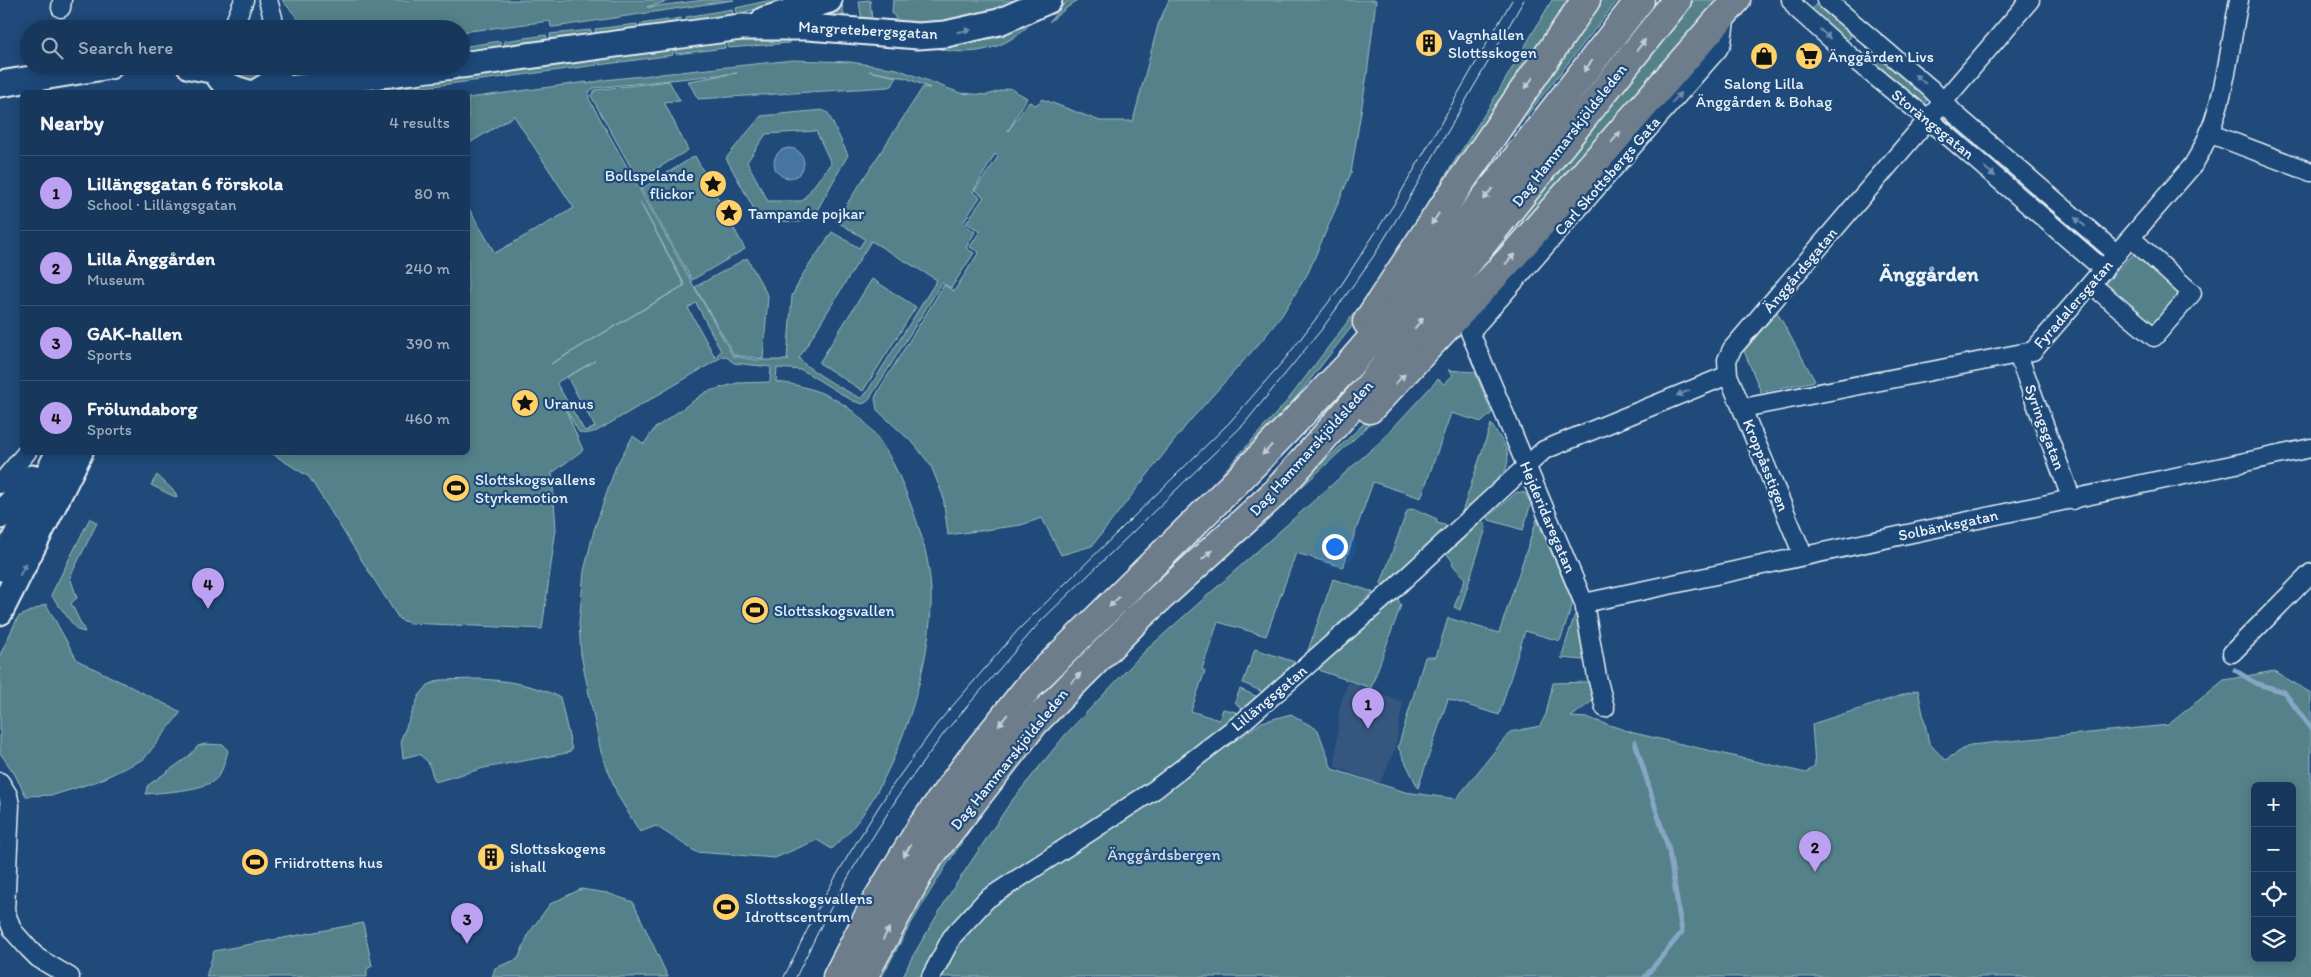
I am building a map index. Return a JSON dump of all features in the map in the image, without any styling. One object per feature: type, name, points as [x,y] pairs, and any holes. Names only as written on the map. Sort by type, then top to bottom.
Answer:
[{"type":"main road","name":"Margretebergsgatan","points":[[741,27],[829,0]]},
{"type":"main road","name":"Margretebergsgatan","points":[[470,64],[741,27],[837,28],[918,36],[946,34],[999,22],[1048,0]]},
{"type":"main road","points":[[1301,415],[1364,326],[1433,222],[1586,0]]},
{"type":"main road","name":"Dag Hammarskjöldsleden","points":[[838,977],[877,900],[922,826],[1025,691],[1049,665],[1240,478],[1350,365],[1407,298],[1640,0]]},
{"type":"main road","name":"Dag Hammarskjöldsleden","points":[[863,977],[924,864],[1035,722],[1140,616],[1276,492],[1370,385],[1677,0]]},
{"type":"main road","points":[[1276,492],[1341,438],[1409,369],[1510,258],[1731,6]]},
{"type":"main road","points":[[0,84],[55,75]]},
{"type":"main road","points":[[257,90],[277,75]]},
{"type":"main road","points":[[355,75],[363,78]]},
{"type":"main road","points":[[277,90],[298,89],[386,75]]},
{"type":"main road","points":[[217,77],[234,89],[245,90]]},
{"type":"main road","points":[[0,516],[32,478],[46,455]]},
{"type":"main road","points":[[0,568],[57,455]]},
{"type":"main road","points":[[0,612],[78,455]]},
{"type":"street","points":[[236,20],[244,0]]},
{"type":"street","points":[[268,0],[273,20]]},
{"type":"street","name":"Storängsgatan","points":[[1791,0],[1797,9],[1850,56],[2015,193],[2104,270]]},
{"type":"street","name":"Storängsgatan","points":[[1826,0],[1931,89],[2028,178],[2118,254]]},
{"type":"street","name":"Änggårdsgatan","points":[[1728,375],[1727,360],[1732,349],[2030,0]]},
{"type":"street","name":"Fyradalersgatan","points":[[1743,408],[2033,351],[2193,165],[2210,134],[2239,0]]},
{"type":"street","name":"Carl Skottsbergs Gata","points":[[1470,332],[1718,49],[1722,42],[1731,6]]},
{"type":"street","points":[[1850,56],[1868,36]]},
{"type":"street","points":[[2210,134],[2311,172]]},
{"type":"street","points":[[2015,193],[2028,178]]},
{"type":"street","points":[[2092,284],[2154,337],[2192,292],[2131,238]]},
{"type":"street","name":"Hejderidaregatan","points":[[1470,332],[1584,603],[1597,677],[1605,708]]},
{"type":"street","name":"Syringsgatan","points":[[2018,355],[2072,500]]},
{"type":"street","points":[[1526,466],[1544,450],[1728,375]]},
{"type":"street","name":"Kroppåsstigen","points":[[1728,375],[1803,555]]},
{"type":"street","name":"Solbänksgatan","points":[[1584,603],[2311,448]]},
{"type":"street","points":[[0,484],[24,455]]},
{"type":"street","name":"Lillängsgatan","points":[[931,977],[952,937],[986,899],[1154,790],[1246,719],[1384,598],[1526,466]]},
{"type":"street","points":[[2232,654],[2311,573]]},
{"type":"street","points":[[0,782],[8,795],[10,804],[2,912],[13,931],[38,958],[70,977]]},
{"type":"shaded area","points":[[789,148],[795,149],[803,157],[803,169],[795,177],[789,178],[783,177],[775,169],[774,163],[775,157],[783,149]]},
{"type":"shaded area","points":[[1348,682],[1403,702],[1395,749],[1380,784],[1335,767],[1339,709]]},
{"type":"green space","points":[[282,0],[672,0],[647,7],[649,7],[704,0],[734,0],[554,27],[551,27],[550,21],[470,31],[470,20],[299,20]]},
{"type":"green space","points":[[771,0],[782,0],[782,2],[737,14],[736,8]]},
{"type":"green space","points":[[870,0],[872,20],[862,21],[859,1]]},
{"type":"green space","points":[[893,0],[1031,0],[1021,5],[936,26],[899,23],[892,13]]},
{"type":"green space","points":[[1067,0],[1077,0],[1049,22]]},
{"type":"green space","points":[[1169,0],[1376,0],[1367,75],[1351,173],[1308,273],[1282,315],[1264,338],[1188,423],[1092,546],[1061,555],[1042,518],[1021,525],[948,535],[943,496],[931,466],[915,445],[877,410],[875,398],[880,388],[944,285],[954,291],[979,252],[970,247],[980,231],[966,223],[984,197],[975,190],[998,157],[995,154],[973,192],[980,197],[963,223],[975,232],[966,248],[974,253],[951,288],[942,283],[868,401],[863,404],[853,401],[802,370],[777,368],[776,382],[821,392],[839,402],[855,413],[882,444],[893,463],[913,511],[922,536],[930,576],[930,618],[926,649],[920,682],[910,715],[885,777],[851,830],[832,849],[817,840],[775,858],[696,852],[656,826],[640,832],[618,796],[601,752],[581,655],[579,623],[584,571],[594,530],[616,466],[633,436],[644,444],[655,428],[706,392],[737,383],[770,382],[771,367],[734,363],[725,356],[722,357],[597,431],[585,434],[579,432],[565,408],[583,450],[552,473],[556,529],[542,629],[409,623],[399,619],[309,477],[274,455],[470,455],[470,210],[495,253],[574,208],[514,116],[470,143],[470,98],[587,82],[586,84],[604,80],[793,60],[850,62],[897,69],[960,93],[987,95],[1010,88],[1027,98],[1008,131],[1029,102],[1036,105],[1042,99],[1100,121],[1133,121],[1158,25]],"holes":[[[869,71],[906,78],[930,88],[923,87],[836,221],[865,239],[859,248],[832,232],[803,274],[792,296],[787,359],[789,360],[756,360],[733,356],[589,99],[589,92],[594,88],[737,73],[688,81],[698,99],[888,87],[892,86],[897,77]],[[640,202],[685,285],[551,364],[684,285]],[[871,241],[937,280],[865,395],[861,398],[837,386],[799,358]],[[696,303],[721,351],[715,357],[688,308]],[[595,361],[567,377],[595,427],[587,431],[584,430],[557,384],[559,381]]]},
{"type":"green space","points":[[1552,0],[1575,0],[1357,320],[1291,404],[1222,477],[1221,475],[1288,400],[1377,283],[1491,104]]},
{"type":"green space","points":[[1597,0],[1618,0],[1491,161]]},
{"type":"green space","points":[[1694,0],[1723,0],[1475,288],[1462,292]]},
{"type":"green space","points":[[1818,2],[1851,32],[1850,38],[1846,41],[1809,12]]},
{"type":"green space","points":[[842,5],[845,20],[810,15]]},
{"type":"green space","points":[[732,9],[733,15],[687,22],[686,17]]},
{"type":"green space","points":[[681,18],[681,23],[641,29],[640,24]]},
{"type":"green space","points":[[1032,20],[1011,39],[986,49],[960,52],[932,47]]},
{"type":"green space","points":[[637,24],[637,30],[596,36],[595,29]]},
{"type":"green space","points":[[591,30],[592,36],[551,41],[550,34]]},
{"type":"green space","points":[[546,35],[548,42],[505,48],[504,41]]},
{"type":"green space","points":[[789,37],[789,43],[728,48],[728,42]]},
{"type":"green space","points":[[500,41],[501,48],[470,53],[470,46]]},
{"type":"green space","points":[[725,42],[725,48],[676,54],[675,49]]},
{"type":"green space","points":[[673,49],[673,55],[599,65],[599,59]]},
{"type":"green space","points":[[1869,51],[1882,57],[1916,86],[1927,98],[1925,106],[1867,61],[1866,56]]},
{"type":"green space","points":[[597,59],[597,65],[507,77],[507,70]]},
{"type":"green space","points":[[504,70],[505,77],[387,90],[388,87]]},
{"type":"green space","points":[[232,75],[262,75],[252,82],[236,79]]},
{"type":"green space","points":[[669,81],[680,101],[664,102],[688,150],[638,180],[591,96],[595,90]]},
{"type":"green space","points":[[822,110],[828,113],[848,155],[815,214],[800,222],[760,220],[726,158],[761,116]],"holes":[[[816,131],[831,163],[802,201],[768,201],[747,162],[766,134]]]},
{"type":"green space","points":[[1943,118],[1948,118],[2015,175],[2013,181],[1942,120]]},
{"type":"green space","points":[[695,156],[745,249],[692,280],[641,189]]},
{"type":"green space","points":[[2030,189],[2071,223],[2066,228],[2027,194]]},
{"type":"green space","points":[[2075,228],[2103,251],[2099,256],[2071,233]]},
{"type":"green space","points":[[2135,252],[2180,291],[2169,312],[2160,321],[2151,326],[2103,286]]},
{"type":"green space","points":[[747,258],[768,296],[763,359],[734,355],[695,287]]},
{"type":"green space","points":[[872,279],[916,307],[863,391],[819,363]]},
{"type":"green space","points":[[1777,312],[1815,381],[1761,392],[1744,351]]},
{"type":"green space","name":"Änggårdsbergen","points":[[1448,370],[1475,372],[1492,413],[1482,422],[1451,413],[1421,498],[1373,482],[1343,567],[1296,553],[1266,636],[1218,622],[1202,669],[1205,671],[1191,711],[1219,720],[1223,709],[1236,712],[1238,717],[1212,736],[1226,747],[1262,722],[1291,714],[1318,730],[1332,769],[1405,792],[1456,799],[1510,732],[1540,726],[1546,714],[1553,683],[1589,682],[1595,699],[1571,717],[1588,718],[1634,733],[1806,773],[1815,765],[1812,724],[1918,690],[1929,743],[1945,760],[1970,745],[2168,725],[2224,680],[2274,671],[2311,693],[2311,977],[903,977],[911,959],[951,892],[1010,803],[1066,734],[1145,651],[1381,441],[1438,379],[1444,384],[1453,375]]},
{"type":"green space","points":[[1387,401],[1390,404],[1365,429],[1109,661],[1076,695],[1021,761],[970,830],[924,902],[882,977],[878,977],[921,901],[968,827],[1020,757],[1077,690],[1118,648],[1301,483]]},
{"type":"green space","points":[[1491,424],[1507,451],[1508,461],[1505,471],[1493,488],[1461,515]]},
{"type":"green space","points":[[157,475],[175,492],[177,498],[151,485]]},
{"type":"green space","points":[[1517,492],[1525,493],[1531,503],[1523,530],[1489,520],[1488,517]]},
{"type":"green space","points":[[1410,509],[1417,510],[1437,519],[1437,523],[1448,526],[1383,586],[1381,583],[1407,511]]},
{"type":"green space","points":[[90,518],[97,523],[70,577],[77,598],[71,603],[85,632],[77,630],[51,595]]},
{"type":"green space","points":[[1537,519],[1573,603],[1560,641],[1525,631],[1499,715],[1448,699],[1418,788],[1398,747],[1425,657],[1436,657],[1448,618],[1499,633]]},
{"type":"green space","points":[[1481,522],[1485,523],[1486,528],[1460,610],[1454,607],[1465,579],[1452,564],[1453,562],[1447,554]]},
{"type":"green space","points":[[1333,579],[1373,592],[1307,653]]},
{"type":"green space","points":[[1394,593],[1401,605],[1371,688],[1321,671],[1317,666]]},
{"type":"green space","points":[[46,604],[77,660],[181,712],[144,759],[98,781],[54,795],[26,796],[14,773],[0,753],[0,655],[18,617]]},
{"type":"green space","points":[[1576,611],[1584,660],[1561,658]]},
{"type":"green space","points":[[1255,649],[1298,663],[1265,693],[1243,683]]},
{"type":"green space","points":[[478,679],[520,684],[560,697],[572,750],[567,753],[484,768],[435,782],[428,762],[419,754],[403,758],[401,739],[419,696],[428,685],[440,680]]},
{"type":"green space","points":[[1240,689],[1258,697],[1244,712],[1235,702]]},
{"type":"green space","points":[[205,744],[224,745],[228,751],[223,768],[212,782],[189,789],[146,794],[147,786],[188,757],[198,746]]},
{"type":"green space","points":[[581,889],[607,893],[633,902],[668,977],[492,977],[495,968],[518,959],[529,933],[550,904]]},
{"type":"green space","points":[[363,923],[372,966],[367,969],[367,977],[206,977],[214,951]]},
{"type":"waterway","points":[[2235,670],[2255,683],[2284,692],[2311,728]]},
{"type":"waterway","points":[[1635,742],[1669,851],[1682,932],[1645,977]]},
{"type":"tram line","points":[[784,977],[821,902],[849,854],[890,789],[937,724],[1018,630],[1229,423],[1285,359],[1338,290],[1396,201],[1512,0]]},
{"type":"tram line","points":[[796,977],[823,922],[854,867],[901,792],[945,732],[1040,622],[1244,424],[1322,329],[1373,257],[1404,207],[1524,0]]},
{"type":"place","name":"Vagnhallen Slottsskogen","points":[[1429,43]]},
{"type":"place","name":"Salong Lilla Änggården & Bohag","points":[[1764,56]]},
{"type":"place","name":"Änggården Livs","points":[[1809,56]]},
{"type":"place","name":"Bollspelande flickor","points":[[713,184]]},
{"type":"place","name":"Tampande pojkar","points":[[729,213]]},
{"type":"place","name":"Uranus","points":[[525,403]]},
{"type":"place","name":"Slottskogsvallens Styrkemotion","points":[[456,488]]},
{"type":"place","name":"Frölundaborg","points":[[208,609]]},
{"type":"place","name":"Slottsskogsvallen","points":[[755,610]]},
{"type":"place","name":"Lillängsgatan 6 förskola","points":[[1368,729]]},
{"type":"place","name":"Slottsskogens ishall","points":[[491,857]]},
{"type":"place","name":"Friidrottens hus","points":[[255,862]]},
{"type":"place","name":"Lilla Änggården","points":[[1815,872]]},
{"type":"place","name":"Slottsskogsvallens Idrottscentrum","points":[[726,907]]},
{"type":"place","name":"GAK-hallen","points":[[467,944]]},
{"type":"district","name":"Änggården","points":[[1929,273]]}]
